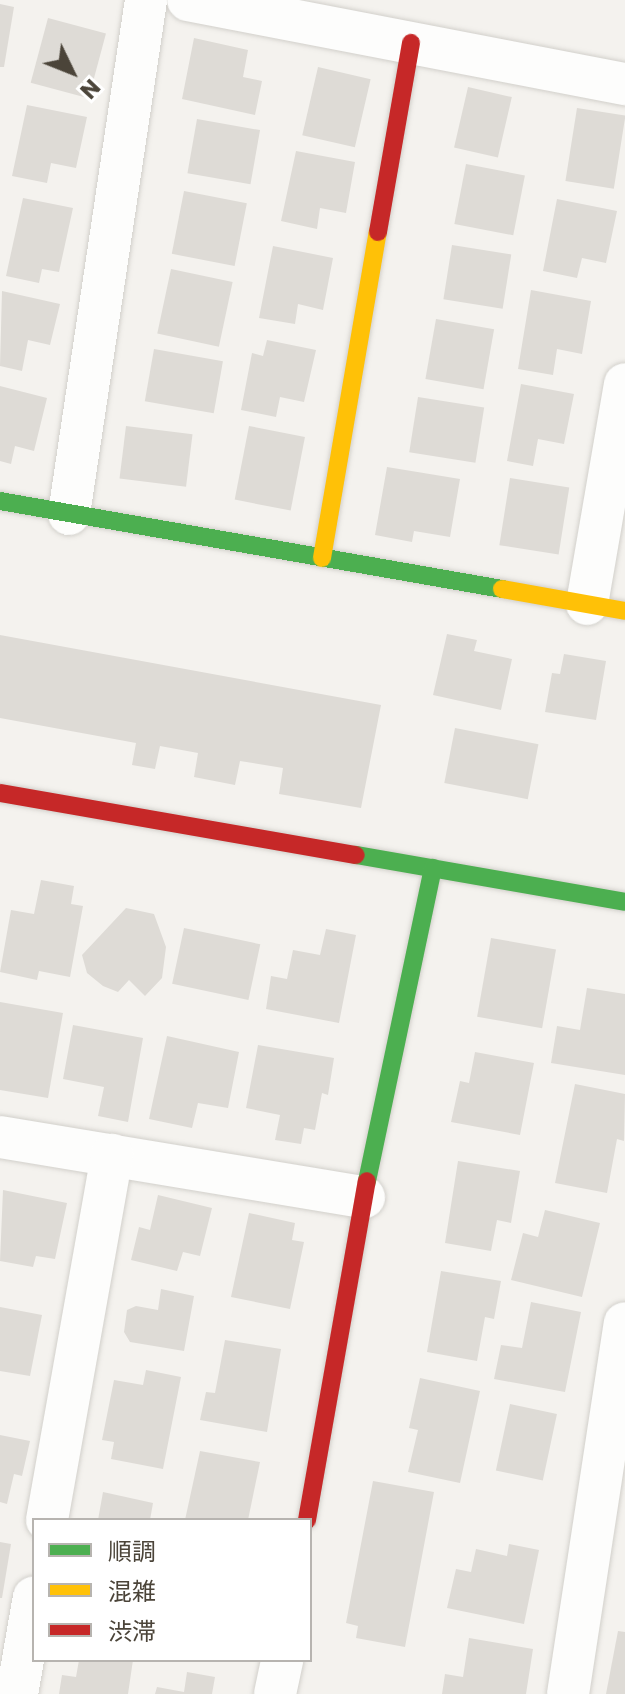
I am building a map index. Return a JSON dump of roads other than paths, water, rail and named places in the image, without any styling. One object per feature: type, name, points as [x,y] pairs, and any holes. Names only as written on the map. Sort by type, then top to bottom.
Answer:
[{"type":"street","points":[[69,514],[146,0]]},
{"type":"street","points":[[188,0],[625,84]]},
{"type":"street","points":[[322,558],[411,43]]},
{"type":"street","points":[[0,501],[606,608],[625,384]]},
{"type":"street","points":[[0,793],[625,902]]},
{"type":"street","points":[[307,1518],[364,1197],[433,868]]},
{"type":"street","points":[[0,1137],[364,1197]]},
{"type":"street","points":[[47,1518],[112,1155]]},
{"type":"street","points":[[568,1694],[625,1323]]},
{"type":"street","points":[[17,1694],[32,1608]]},
{"type":"street","points":[[275,1694],[282,1662]]}]
